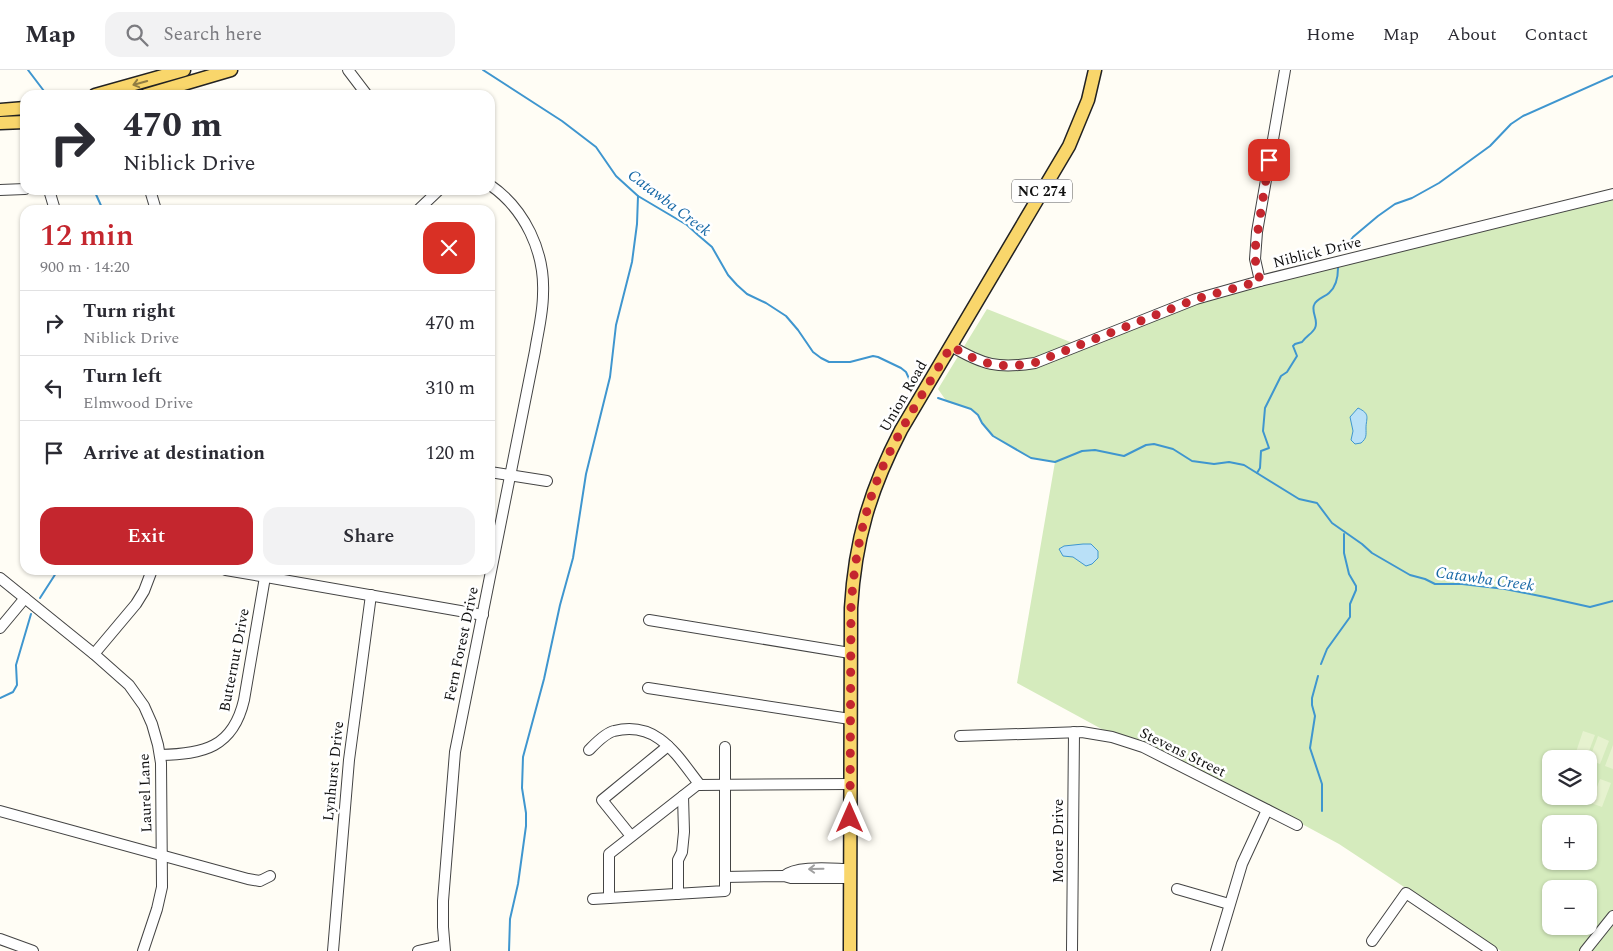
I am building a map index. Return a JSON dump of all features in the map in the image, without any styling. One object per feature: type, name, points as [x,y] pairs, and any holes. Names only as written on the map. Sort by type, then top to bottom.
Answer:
[{"type":"main road","points":[[113,90],[184,70]]},
{"type":"main road","points":[[163,90],[231,70]]},
{"type":"main road","name":"Union Road","points":[[850,951],[851,608],[855,559],[863,524],[871,496],[901,430],[1069,146],[1088,100],[1095,70]]},
{"type":"main road","points":[[0,110],[20,108]]},
{"type":"main road","points":[[0,123],[20,122]]},
{"type":"street","points":[[348,70],[363,90]]},
{"type":"street","points":[[1260,281],[1255,259],[1257,232],[1285,70]]},
{"type":"street","points":[[0,190],[20,188]]},
{"type":"street","name":"Fern Forest Drive","points":[[495,189],[509,202],[529,229],[538,250],[543,283],[542,306],[535,350],[495,553]]},
{"type":"street","name":"Niblick Drive","points":[[951,346],[982,363],[1014,366],[1034,363],[1196,299],[1260,281],[1613,194]]},
{"type":"street","points":[[423,205],[434,195]]},
{"type":"street","points":[[495,473],[547,481]]},
{"type":"street","points":[[94,654],[136,604],[144,591],[150,575]]},
{"type":"street","points":[[254,575],[483,615]]},
{"type":"street","name":"Fern Forest Drive","points":[[444,948],[443,901],[455,752],[491,575]]},
{"type":"street","name":"Butternut Drive","points":[[160,755],[200,752],[224,738],[236,723],[244,700],[265,577]]},
{"type":"street","name":"Laurel Lane","points":[[0,578],[115,671],[136,693],[152,724],[160,755],[162,887],[143,951]]},
{"type":"street","name":"Lynhurst Drive","points":[[333,951],[349,760],[371,595]]},
{"type":"street","points":[[0,628],[25,598]]},
{"type":"street","points":[[649,620],[850,653]]},
{"type":"street","points":[[648,688],[850,718]]},
{"type":"street","points":[[589,750],[612,731],[649,732],[668,746],[700,785]]},
{"type":"street","name":"Stevens Street","points":[[960,736],[1074,732],[1112,737],[1143,747],[1297,825]]},
{"type":"street","name":"Moore Drive","points":[[1072,951],[1074,732]]},
{"type":"street","points":[[631,836],[602,800],[668,746]]},
{"type":"street","points":[[593,899],[725,891],[725,747]]},
{"type":"street","points":[[609,898],[609,854],[697,785],[850,784]]},
{"type":"street","points":[[678,894],[678,860],[682,852],[684,832],[683,796]]},
{"type":"street","points":[[1216,951],[1242,864],[1267,810]]},
{"type":"street","points":[[0,811],[248,879],[260,881],[270,876]]},
{"type":"street","points":[[725,877],[784,876],[789,871],[800,870],[850,873]]},
{"type":"street","points":[[1178,889],[1229,904]]},
{"type":"street","points":[[1372,941],[1406,893],[1492,951]]},
{"type":"street","points":[[1586,951],[1613,916]]},
{"type":"street","points":[[0,939],[34,951]]},
{"type":"street","points":[[1471,951],[1478,942]]},
{"type":"street","points":[[418,951],[444,948]]},
{"type":"green space","points":[[1613,197],[1613,951],[1501,951],[1339,844],[1302,824],[1109,733],[1017,683],[1055,462],[1031,458],[993,436],[978,415],[971,409],[947,402],[938,389],[987,309],[1083,347],[1197,301]]},
{"type":"green space","points":[[1583,731],[1595,735],[1589,750],[1577,750]]},
{"type":"green space","points":[[1598,736],[1609,741],[1600,764],[1597,763],[1597,750],[1593,750]]},
{"type":"green space","points":[[1613,745],[1613,769],[1605,766]]},
{"type":"green space","points":[[1600,779],[1611,783],[1602,807],[1596,805],[1597,787]]},
{"type":"water","points":[[1358,408],[1366,414],[1366,435],[1361,443],[1355,444],[1351,440],[1353,431],[1350,417]]},
{"type":"water","points":[[1091,544],[1098,551],[1098,558],[1092,564],[1086,566],[1073,557],[1063,556],[1059,549],[1064,546]]},
{"type":"waterway","points":[[28,70],[43,90]]},
{"type":"waterway","name":"Catawba Creek","points":[[483,70],[562,121],[596,147],[616,176],[638,196],[687,225],[712,247],[728,275],[737,285],[747,294],[786,316],[813,352],[821,358],[829,362],[850,362],[873,356],[878,357],[901,368],[906,372],[911,383]]},
{"type":"waterway","points":[[1343,251],[1353,237],[1378,216],[1395,204],[1412,198],[1439,183],[1490,146],[1511,124],[1523,116],[1613,76]]},
{"type":"waterway","points":[[96,195],[101,205]]},
{"type":"waterway","points":[[509,951],[510,919],[518,884],[526,826],[522,788],[523,757],[573,558],[586,474],[610,377],[616,325],[632,262],[637,224],[638,196]]},
{"type":"waterway","points":[[1257,473],[1260,468],[1261,451],[1269,448],[1263,431],[1265,408],[1281,376],[1287,372],[1297,356],[1293,346],[1302,342],[1315,328],[1314,305],[1331,291],[1335,285],[1338,268]]},
{"type":"waterway","name":"Catawba Creek","points":[[938,398],[971,409],[978,415],[993,436],[1031,458],[1055,462],[1082,451],[1095,450],[1124,456],[1146,445],[1154,444],[1173,449],[1192,461],[1214,464],[1229,462],[1244,465],[1299,499],[1317,503],[1332,523],[1372,553],[1410,575],[1435,584],[1462,584],[1505,589],[1590,607],[1613,601]]},
{"type":"waterway","points":[[1321,664],[1327,649],[1350,617],[1350,604],[1356,590],[1356,586],[1349,574],[1344,553],[1344,534]]},
{"type":"waterway","points":[[40,598],[55,575]]},
{"type":"waterway","points":[[0,698],[13,692],[17,685],[16,665],[31,614]]},
{"type":"waterway","points":[[1318,676],[1312,698],[1315,716],[1310,748],[1322,784],[1322,811]]},
{"type":"route","points":[[850,818],[850,628],[855,559],[859,538],[871,496],[888,456],[901,430],[951,346],[982,363],[998,366],[1034,363],[1196,299],[1260,281],[1256,266],[1255,249],[1269,160]]}]
